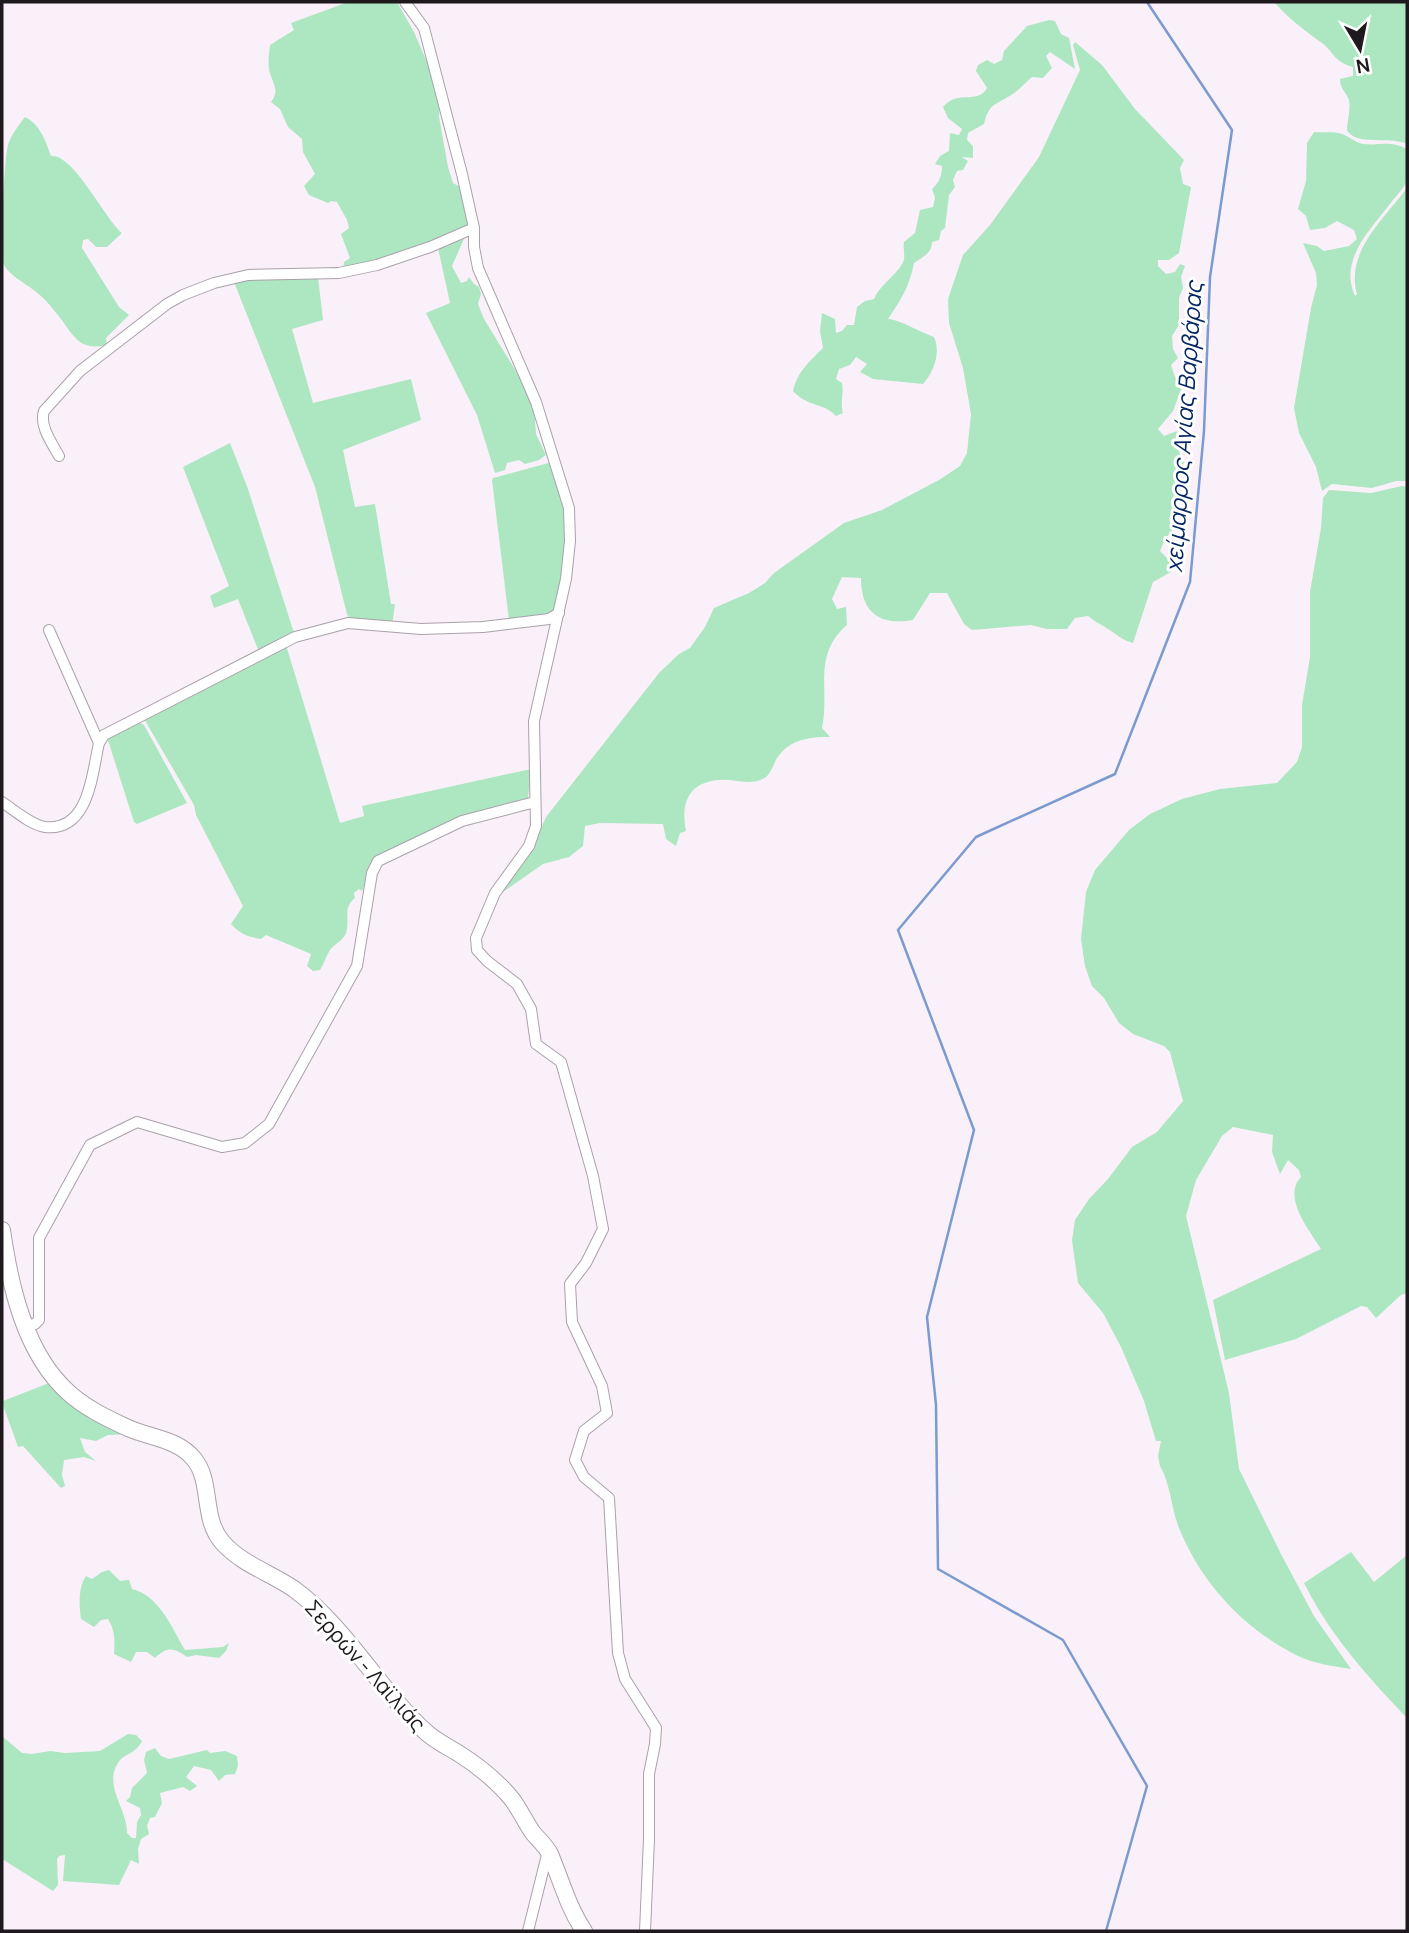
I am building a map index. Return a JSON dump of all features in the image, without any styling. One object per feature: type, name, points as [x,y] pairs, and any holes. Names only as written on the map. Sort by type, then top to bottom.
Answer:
[{"type":"main road","name":"Σερρών - Λαϊλιάς","points":[[2,1230],[10,1272],[26,1326],[35,1348],[51,1374],[94,1412],[188,1452],[202,1473],[208,1510],[221,1541],[235,1554],[293,1589],[316,1609],[354,1647],[391,1698],[429,1735],[498,1784],[548,1851],[572,1913],[584,1931]]},
{"type":"street","points":[[405,2],[424,28],[462,174],[474,228],[478,268],[536,402],[569,508],[570,541],[559,613],[534,721],[536,826],[529,846],[495,893],[476,938],[477,950],[517,984],[531,1009],[536,1044],[561,1062],[593,1176],[603,1229],[586,1263],[570,1284],[572,1322],[602,1386],[607,1413],[584,1431],[575,1460],[584,1477],[609,1497],[618,1653],[625,1679],[656,1728],[656,1744],[649,1774],[645,1931]]},
{"type":"street","points":[[59,456],[44,426],[44,411],[80,371],[167,304],[214,283],[248,275],[339,273],[377,265],[474,228]]},
{"type":"street","points":[[2,802],[44,827],[64,825],[76,817],[86,799],[99,743],[104,735],[295,637],[348,623],[421,629],[483,627],[549,620],[559,613]]},
{"type":"street","points":[[49,630],[99,743]]},
{"type":"street","points":[[26,1326],[36,1324],[39,1320],[39,1238],[90,1145],[137,1122],[222,1147],[245,1143],[269,1124],[357,966],[372,873],[378,861],[462,821],[535,802]]},
{"type":"street","points":[[528,1931],[548,1851]]},
{"type":"green space","points":[[348,2],[397,2],[414,32],[429,67],[440,104],[439,117],[448,167],[453,183],[460,187],[470,223],[466,227],[383,260],[343,269],[344,262],[350,258],[341,234],[349,228],[347,220],[337,202],[328,203],[309,195],[304,186],[315,174],[303,152],[302,139],[288,127],[280,109],[271,102],[275,89],[269,60],[270,45],[294,30],[291,23]]},
{"type":"green space","points":[[1274,2],[1407,2],[1407,144],[1391,140],[1359,139],[1347,131],[1349,100],[1340,79],[1353,76],[1353,67],[1338,60]]},
{"type":"green space","points":[[1055,21],[1061,34],[1069,38],[1075,69],[1050,52],[1046,56],[1052,68],[1043,78],[1032,77],[1014,93],[995,104],[984,124],[968,133],[967,140],[973,146],[973,158],[962,157],[968,161],[963,170],[957,171],[953,180],[955,187],[949,195],[945,228],[941,231],[939,240],[932,242],[929,252],[914,263],[904,292],[888,319],[934,337],[936,355],[927,379],[923,384],[873,379],[860,372],[867,364],[856,357],[850,365],[839,369],[836,379],[842,383],[843,413],[836,416],[799,396],[793,391],[797,378],[823,348],[820,331],[822,313],[835,319],[836,333],[847,325],[854,325],[857,307],[874,299],[902,264],[904,242],[915,233],[920,210],[933,207],[935,198],[932,189],[940,179],[942,170],[942,166],[935,164],[940,156],[949,151],[950,133],[959,135],[962,129],[948,118],[943,107],[955,99],[983,93],[987,88],[976,71],[978,65],[987,60],[994,64],[1002,60],[1004,51],[1027,26]]},
{"type":"green space","points":[[1075,42],[1102,65],[1135,109],[1184,160],[1180,168],[1183,184],[1191,187],[1179,253],[1169,260],[1158,260],[1158,266],[1166,274],[1175,272],[1180,264],[1185,266],[1181,277],[1183,288],[1179,298],[1179,325],[1172,336],[1173,349],[1178,358],[1171,365],[1175,377],[1183,384],[1173,411],[1158,429],[1164,436],[1177,431],[1184,463],[1179,473],[1175,499],[1181,507],[1169,518],[1172,531],[1160,551],[1169,560],[1171,572],[1153,582],[1133,643],[1088,616],[1075,618],[1067,629],[1047,629],[1031,625],[972,630],[964,624],[947,593],[930,593],[913,620],[891,621],[874,614],[868,608],[861,578],[842,577],[832,599],[837,609],[846,607],[847,625],[829,648],[824,674],[822,728],[830,737],[794,743],[777,758],[768,775],[757,781],[717,780],[698,786],[687,799],[684,819],[686,831],[680,833],[676,846],[666,839],[663,824],[600,823],[585,826],[583,846],[569,857],[543,864],[500,894],[536,839],[546,817],[659,673],[679,654],[690,648],[714,608],[765,583],[774,573],[844,523],[882,510],[960,466],[967,453],[971,414],[963,368],[949,323],[948,299],[963,255],[990,225],[1039,157],[1080,70],[1073,45]]},
{"type":"green space","points":[[25,117],[39,129],[51,156],[60,158],[79,175],[122,233],[107,247],[96,247],[88,239],[83,240],[82,248],[119,307],[129,315],[106,338],[107,345],[89,346],[82,343],[47,302],[13,275],[3,263],[2,224],[8,145]]},
{"type":"green space","points":[[1314,132],[1339,133],[1363,144],[1390,144],[1407,149],[1405,184],[1360,245],[1351,269],[1351,282],[1355,296],[1355,279],[1361,250],[1407,188],[1407,481],[1396,481],[1372,488],[1332,484],[1322,491],[1316,467],[1299,433],[1294,408],[1317,285],[1316,273],[1303,243],[1317,246],[1324,251],[1349,246],[1357,239],[1354,230],[1337,221],[1325,228],[1310,230],[1306,216],[1298,209],[1306,181],[1307,143]]},
{"type":"green space","points":[[464,239],[452,266],[461,283],[469,277],[479,287],[481,294],[478,304],[534,407],[536,434],[546,455],[525,464],[519,460],[507,463],[505,470],[495,473],[477,415],[426,313],[450,303],[438,248]]},
{"type":"green space","points":[[262,276],[318,277],[323,320],[292,329],[313,403],[411,379],[421,420],[343,450],[355,507],[375,504],[391,604],[395,604],[392,626],[350,619],[347,614],[315,487],[234,282]]},
{"type":"green space","points":[[230,443],[248,489],[294,633],[259,652],[238,599],[214,608],[210,596],[229,586],[183,467]]},
{"type":"green space","points":[[552,462],[564,498],[567,521],[566,564],[560,593],[551,614],[509,620],[492,480]]},
{"type":"green space","points":[[1407,487],[1407,1293],[1401,1295],[1376,1318],[1367,1307],[1361,1306],[1296,1339],[1225,1360],[1213,1300],[1321,1249],[1304,1223],[1296,1204],[1294,1194],[1301,1177],[1299,1170],[1288,1160],[1280,1174],[1272,1152],[1273,1135],[1233,1127],[1222,1136],[1196,1180],[1186,1216],[1229,1393],[1239,1469],[1314,1616],[1351,1669],[1298,1656],[1260,1633],[1227,1603],[1199,1568],[1176,1520],[1158,1456],[1161,1441],[1156,1441],[1144,1401],[1121,1347],[1103,1313],[1078,1283],[1072,1240],[1075,1220],[1132,1147],[1157,1132],[1183,1101],[1170,1052],[1164,1046],[1133,1034],[1119,1023],[1104,998],[1092,986],[1085,966],[1081,939],[1086,892],[1095,870],[1129,830],[1150,814],[1182,799],[1220,789],[1277,783],[1297,762],[1302,747],[1302,705],[1310,657],[1310,592],[1321,528],[1323,498],[1329,490],[1371,493]]},
{"type":"green space","points":[[286,645],[340,823],[364,816],[362,806],[531,769],[528,799],[502,807],[372,865],[362,891],[359,889],[354,893],[355,898],[349,905],[345,936],[330,950],[320,970],[313,971],[307,966],[311,954],[266,935],[261,939],[248,936],[231,924],[243,906],[196,815],[194,805],[143,717]]},
{"type":"green space","points":[[138,722],[144,725],[187,803],[137,824],[134,822],[107,737]]},
{"type":"green space","points":[[49,1383],[74,1408],[112,1427],[134,1434],[108,1435],[96,1441],[80,1438],[85,1452],[96,1461],[84,1457],[64,1460],[62,1475],[65,1486],[61,1488],[23,1446],[18,1447],[3,1405],[3,1401]]},
{"type":"green space","points":[[1351,1552],[1374,1582],[1407,1555],[1407,1718],[1350,1654],[1325,1620],[1304,1583]]},
{"type":"green space","points":[[109,1570],[120,1581],[129,1580],[132,1589],[141,1592],[157,1605],[185,1650],[223,1647],[229,1643],[226,1651],[219,1658],[196,1655],[187,1657],[171,1650],[155,1658],[147,1652],[136,1652],[131,1662],[114,1654],[114,1636],[108,1619],[101,1620],[94,1627],[81,1619],[80,1608],[80,1591],[86,1576],[92,1579]]},
{"type":"green space","points":[[128,1734],[136,1735],[142,1741],[118,1763],[113,1780],[127,1833],[132,1838],[136,1838],[140,1808],[126,1801],[132,1788],[147,1773],[144,1760],[146,1752],[155,1748],[161,1756],[169,1759],[207,1750],[210,1753],[225,1751],[237,1756],[238,1766],[235,1774],[225,1775],[219,1781],[211,1770],[194,1766],[186,1777],[197,1786],[190,1791],[183,1787],[160,1793],[162,1803],[155,1817],[150,1818],[147,1826],[149,1834],[141,1839],[138,1849],[139,1864],[131,1860],[119,1885],[63,1881],[65,1855],[57,1859],[58,1885],[53,1891],[2,1859],[2,1736],[22,1753],[32,1754],[50,1751],[100,1751]]},
{"type":"waterway","name":"χείμαρρος Αγίας Βαρβάρας","points":[[1106,1931],[1147,1786],[1063,1640],[938,1569],[936,1405],[927,1317],[974,1130],[898,930],[976,837],[1115,774],[1190,582],[1204,431],[1210,277],[1232,130],[1147,2]]}]
